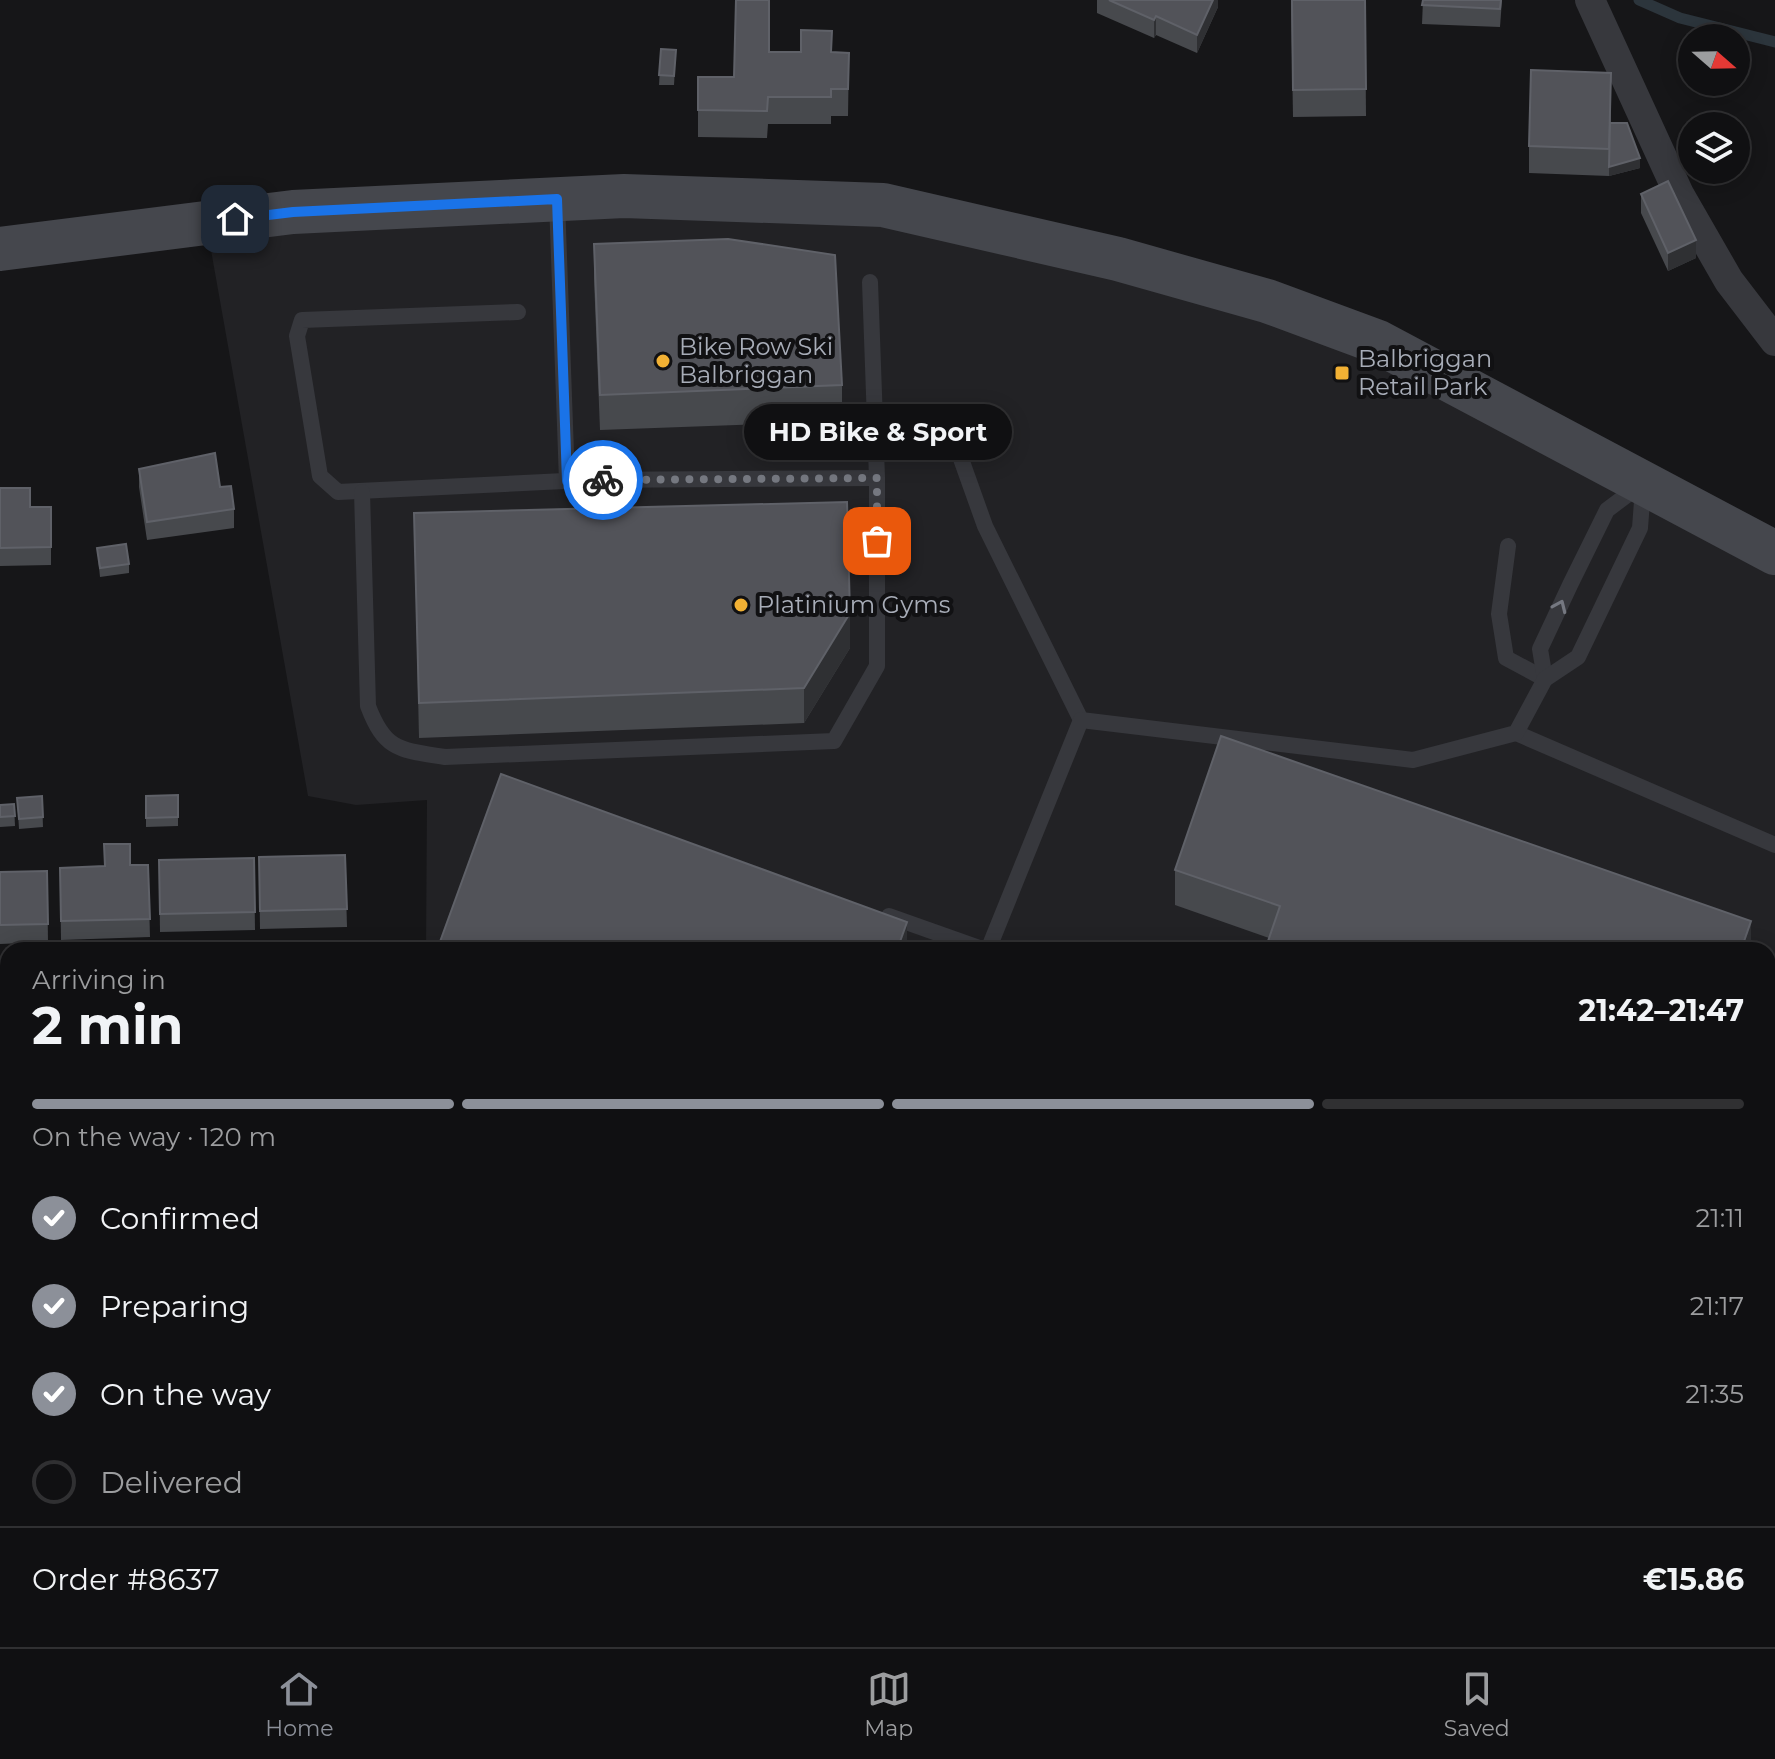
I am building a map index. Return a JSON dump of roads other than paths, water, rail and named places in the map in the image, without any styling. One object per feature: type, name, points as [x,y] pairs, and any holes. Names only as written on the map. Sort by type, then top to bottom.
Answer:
[{"type":"main road","points":[[0,249],[293,212],[624,196],[883,205],[1118,259],[1267,301],[1378,342],[1775,553]]},
{"type":"street","points":[[1593,3],[1679,194],[1729,281],[1775,341]]},
{"type":"lane","points":[[557,199],[567,481]]},
{"type":"lane","points":[[362,492],[368,706],[379,735],[406,751],[445,757],[834,741],[877,666],[877,478],[870,282]]},
{"type":"lane","points":[[518,312],[302,320],[297,336],[320,476],[338,492],[567,481],[877,478]]},
{"type":"lane","points":[[945,414],[985,526],[1081,720],[989,942]]},
{"type":"lane","points":[[1516,733],[1545,679],[1578,657],[1640,528],[1644,482]]},
{"type":"lane","points":[[1545,679],[1540,649],[1607,510],[1644,482]]},
{"type":"lane","points":[[1508,546],[1499,614],[1506,658],[1545,679]]},
{"type":"lane","points":[[1081,720],[1413,760],[1516,733],[1775,845]]},
{"type":"lane","points":[[869,909],[963,942]]},
{"type":"waterway","points":[[1639,0],[1680,18],[1775,42]]},
{"type":"place","name":"Bike Row Ski Balbriggan","points":[[663,361]]},
{"type":"place","name":"Balbriggan Retail Park","points":[[1342,373]]},
{"type":"place","name":"HD Bike & Sport","points":[[877,541]]},
{"type":"place","name":"Platinium Gyms","points":[[741,605]]}]
